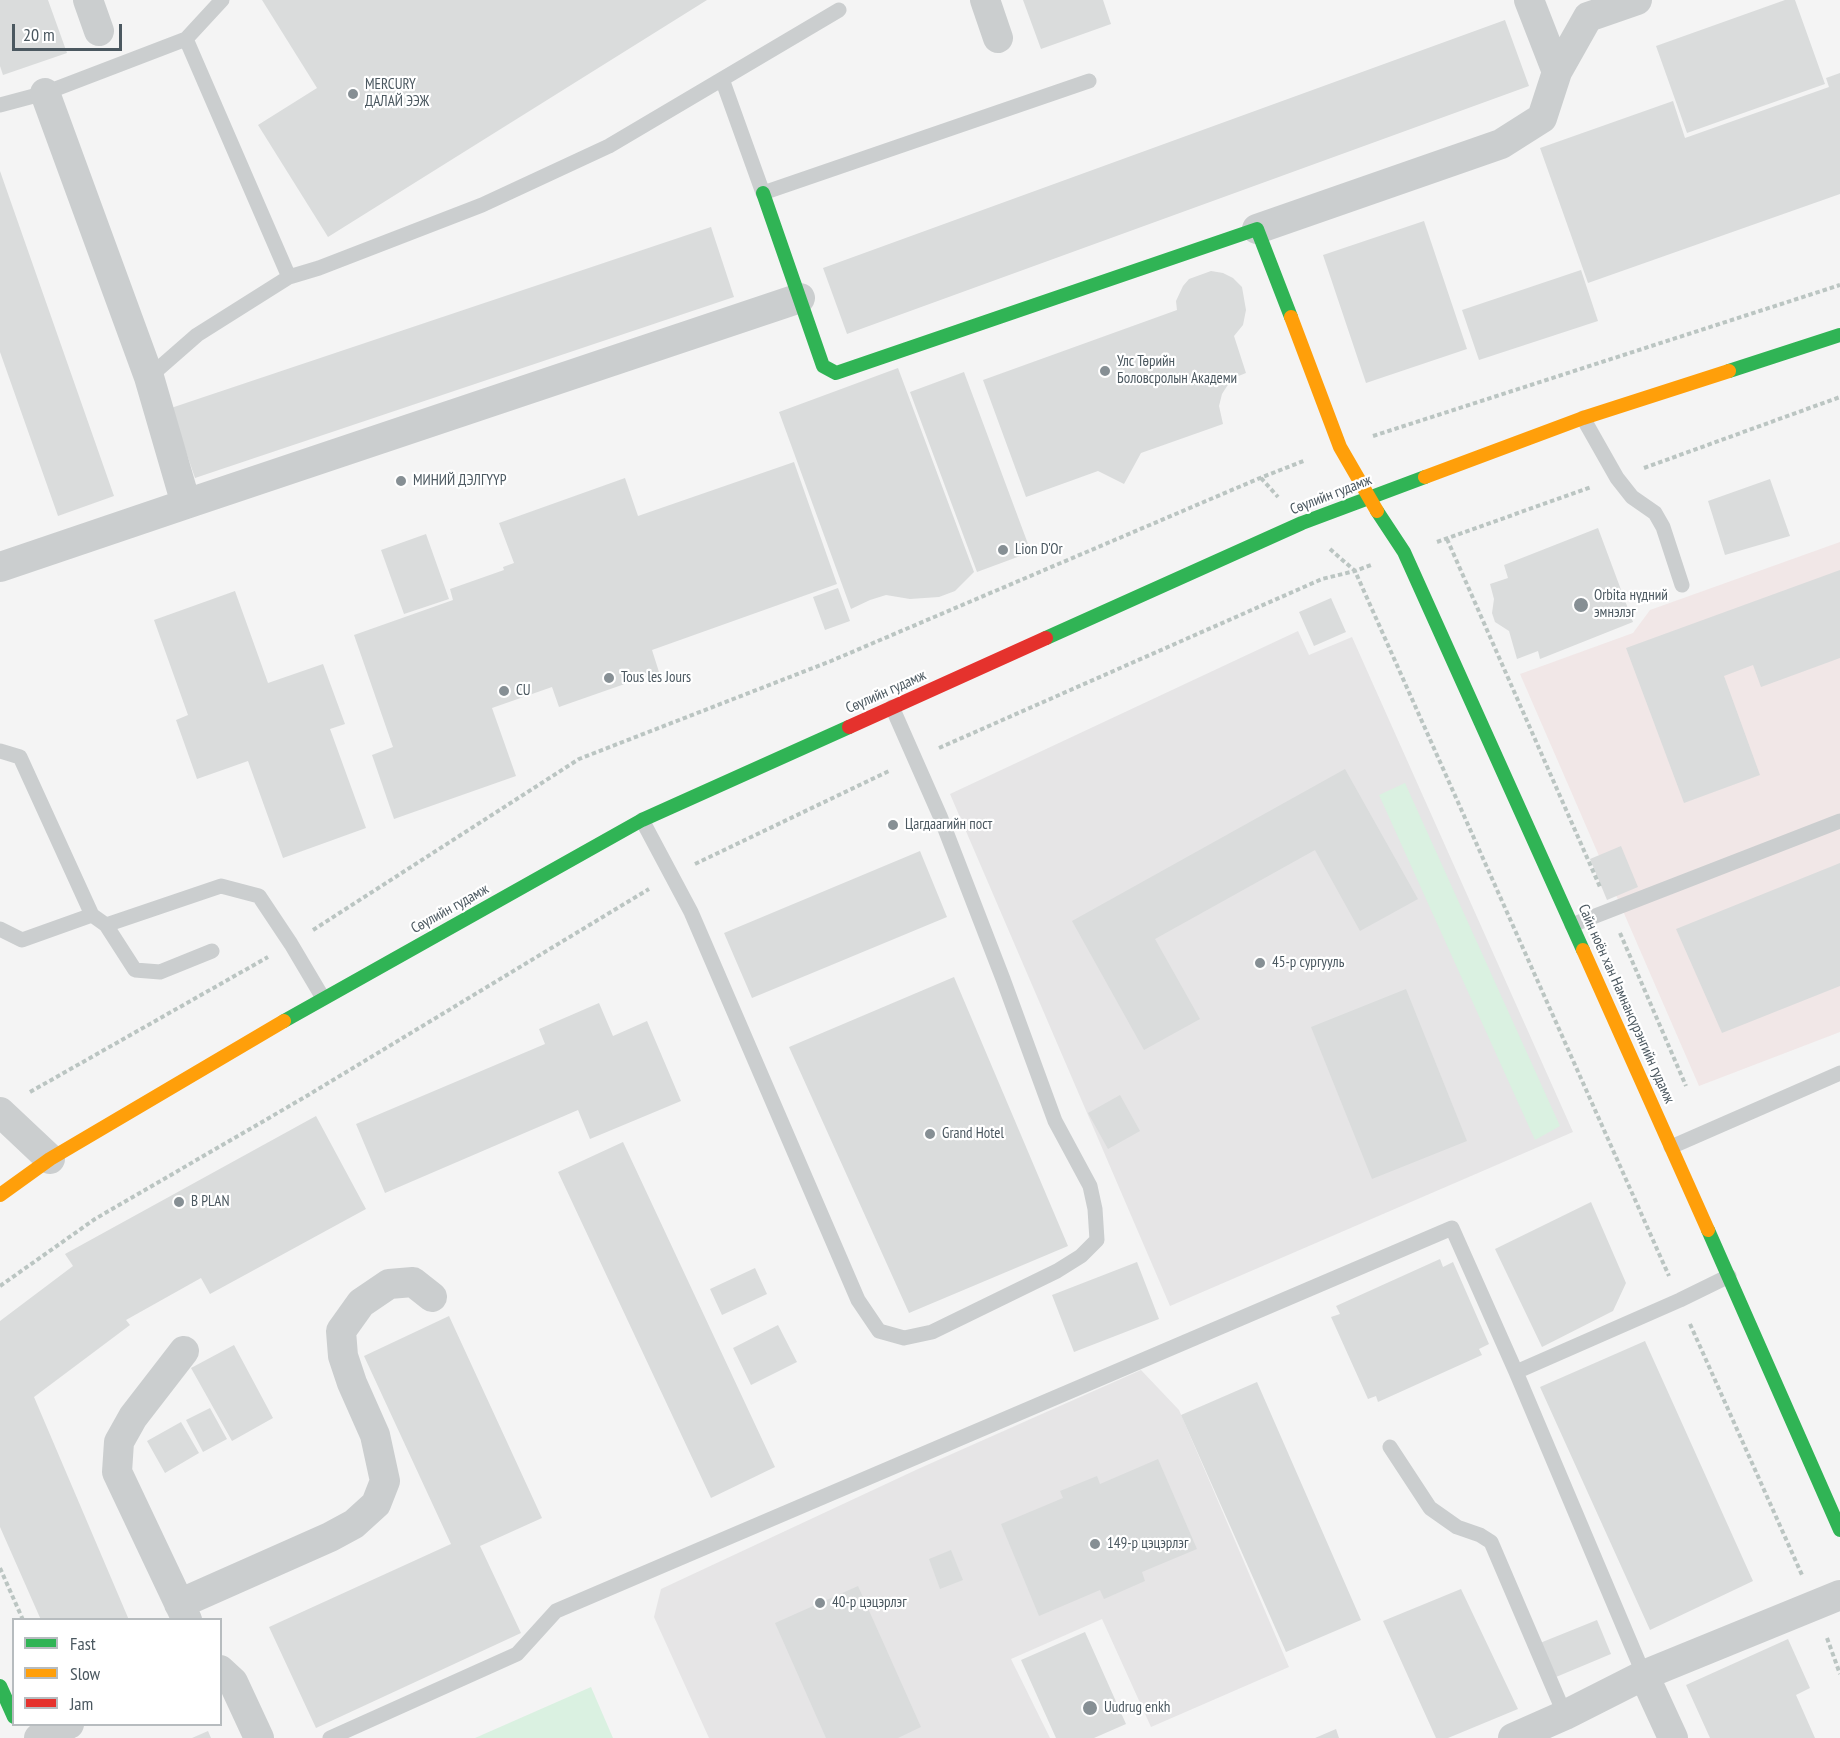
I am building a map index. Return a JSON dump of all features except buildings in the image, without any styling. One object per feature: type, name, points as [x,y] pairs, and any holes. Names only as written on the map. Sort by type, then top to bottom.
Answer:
[{"type":"main road","points":[[763,194],[823,366],[836,373],[1257,228]]},
{"type":"main road","name":"Сайн ноён хан Намнансүрэнгийн гудамж","points":[[1257,228],[1340,447],[1369,499],[1404,552],[1729,1276],[1840,1530]]},
{"type":"main road","name":"Сөүлийн гудамж","points":[[0,1195],[50,1160],[323,998],[642,820],[1302,523],[1582,418],[1840,335]]},
{"type":"main road","points":[[0,1686],[12,1713]]},
{"type":"street","points":[[88,0],[99,31]]},
{"type":"street","points":[[985,0],[998,38]]},
{"type":"street","points":[[1529,0],[1557,72]]},
{"type":"street","points":[[1257,228],[1501,144],[1542,118],[1557,72],[1588,16],[1637,0]]},
{"type":"street","points":[[45,93],[149,378],[186,504]]},
{"type":"street","points":[[0,567],[800,298]]},
{"type":"street","points":[[10,1105],[50,1160]]},
{"type":"street","points":[[184,1351],[128,1425],[119,1442],[117,1472],[183,1612],[354,1524],[376,1504],[385,1481],[375,1435],[352,1383],[344,1356],[341,1331],[361,1303],[389,1284],[413,1282],[432,1297]]},
{"type":"street","points":[[1513,1738],[1565,1715],[1644,1675],[1828,1600]]},
{"type":"street","points":[[222,1672],[233,1682],[259,1738]]},
{"type":"street","points":[[1644,1675],[1672,1738]]},
{"type":"street","points":[[25,1731],[62,1726]]},
{"type":"lane","points":[[0,105],[45,93],[186,39],[222,0]]},
{"type":"lane","points":[[149,378],[198,335],[289,277],[319,268],[482,205],[609,146],[839,10]]},
{"type":"lane","points":[[186,39],[289,277]]},
{"type":"lane","points":[[722,79],[763,194],[1089,81]]},
{"type":"lane","points":[[1582,418],[1624,487],[1632,497],[1655,513],[1663,527],[1682,585]]},
{"type":"lane","points":[[642,820],[692,912],[858,1300],[879,1331],[904,1338],[932,1332],[1057,1271],[1081,1256],[1097,1240],[1095,1209],[1090,1186],[1055,1121],[944,827],[892,707]]},
{"type":"lane","points":[[0,751],[20,757],[92,915],[106,925],[135,970],[160,972],[212,951]]},
{"type":"lane","points":[[1572,925],[1840,821]]},
{"type":"lane","points":[[106,925],[221,886],[259,896],[323,998]]},
{"type":"lane","points":[[0,929],[22,940],[92,915]]},
{"type":"lane","points":[[1671,1147],[1840,1073]]},
{"type":"lane","points":[[330,1738],[517,1654],[556,1611],[1452,1228],[1516,1372],[1644,1675]]},
{"type":"lane","points":[[1516,1372],[1729,1276]]},
{"type":"lane","points":[[1390,1447],[1430,1508],[1457,1527],[1480,1535],[1491,1542],[1565,1715]]},
{"type":"path","points":[[10,1105],[291,944],[579,759],[842,656],[1260,478],[1340,447],[1840,285]]},
{"type":"path","points":[[1260,478],[1302,523],[1355,571],[1680,1300],[1828,1600],[1840,1674]]},
{"type":"path","points":[[1447,539],[1705,1132]]},
{"type":"path","points":[[0,1568],[22,1618]]},
{"type":"shaded area","points":[[1840,542],[1840,1032],[1699,1086],[1520,674],[1633,633],[1650,610]]},
{"type":"shaded area","name":"45-р сургууль","points":[[1298,631],[1309,655],[1352,637],[1573,1132],[1170,1306],[950,794]]},
{"type":"shaded area","points":[[1141,1370],[1179,1410],[1289,1667],[1151,1727],[1102,1619],[1011,1659],[1050,1738],[709,1738],[654,1617],[661,1589],[918,1469]]},
{"type":"green space","points":[[1405,783],[1560,1126],[1535,1140],[1379,795]]},
{"type":"green space","points":[[591,1687],[613,1738],[475,1738]]},
{"type":"traffic: fast","points":[[763,193],[823,366],[836,373],[1257,229],[1291,317]]},
{"type":"traffic: fast","points":[[1729,371],[1840,335]]},
{"type":"traffic: fast","points":[[1046,638],[1302,523],[1425,477]]},
{"type":"traffic: fast","points":[[1377,511],[1404,552],[1583,950]]},
{"type":"traffic: fast","points":[[284,1021],[642,820],[849,727]]},
{"type":"traffic: fast","points":[[1708,1230],[1840,1530]]},
{"type":"traffic: fast","points":[[0,1686],[12,1713]]},
{"type":"traffic: slow","points":[[1291,317],[1340,447],[1377,511]]},
{"type":"traffic: slow","points":[[1425,477],[1583,418],[1729,371]]},
{"type":"traffic: slow","points":[[1583,950],[1708,1230]]},
{"type":"traffic: slow","points":[[0,1195],[50,1159],[284,1021]]},
{"type":"traffic: jam","points":[[849,727],[1046,638]]},
{"type":"place","name":"MERCURY ДАЛАЙ ЭЭЖ","points":[[353,94]]},
{"type":"place","name":"Улс Төрийн Боловсролын Академи","points":[[1105,371]]},
{"type":"place","name":"МИНИЙ ДЭЛГҮҮР","points":[[401,481]]},
{"type":"place","name":"Lion D'Or","points":[[1003,550]]},
{"type":"place","name":"Orbita нүдний эмнэлэг","points":[[1581,605]]},
{"type":"place","name":"Tous les Jours","points":[[609,678]]},
{"type":"place","name":"CU","points":[[504,691]]},
{"type":"place","name":"Цагдаагийн пост","points":[[893,825]]},
{"type":"place","name":"45-р сургууль","points":[[1260,963]]},
{"type":"place","name":"Grand Hotel","points":[[930,1134]]},
{"type":"place","name":"B PLAN","points":[[179,1202]]},
{"type":"place","name":"149-р цэцэрлэг","points":[[1095,1544]]},
{"type":"place","name":"40-р цэцэрлэг","points":[[820,1603]]},
{"type":"place","name":"Uudrug enkh","points":[[1090,1708]]}]
